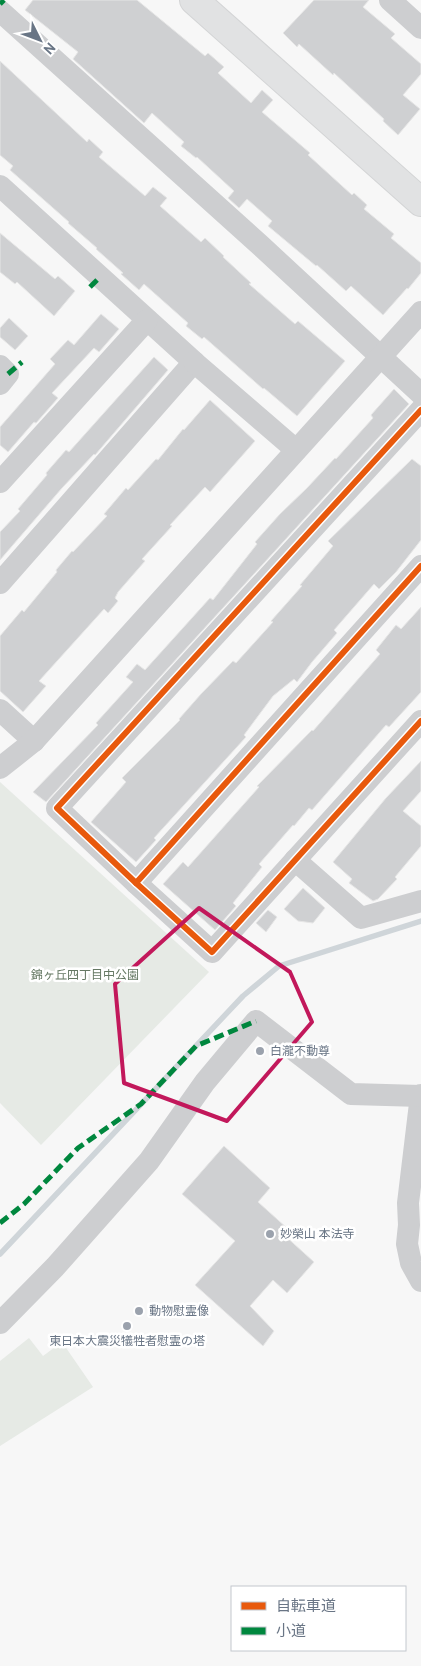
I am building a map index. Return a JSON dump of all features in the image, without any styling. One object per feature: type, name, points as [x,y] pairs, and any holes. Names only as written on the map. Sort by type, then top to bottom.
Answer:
[{"type":"street","points":[[194,0],[421,202]]},
{"type":"street","points":[[390,0],[421,28]]},
{"type":"street","points":[[0,11],[246,232],[421,394]]},
{"type":"street","points":[[0,186],[194,362],[296,450]]},
{"type":"street","points":[[0,768],[34,741],[421,312]]},
{"type":"street","points":[[0,482],[147,320]]},
{"type":"street","points":[[0,582],[194,362]]},
{"type":"street","points":[[0,366],[8,374],[0,384]]},
{"type":"street","points":[[421,410],[57,808],[212,952],[421,721]]},
{"type":"street","points":[[136,883],[421,566]]},
{"type":"street","points":[[0,710],[34,741]]},
{"type":"street","points":[[295,860],[361,918],[421,901]]},
{"type":"street","points":[[0,1323],[55,1267],[148,1161],[205,1082],[256,1021],[351,1094],[421,1095],[408,1203],[409,1225],[407,1244],[411,1263],[421,1281]]},
{"type":"highlighted area","points":[[199,908],[290,972],[312,1022],[227,1121],[124,1083],[115,984]]},
{"type":"green space","name":"錦ヶ丘四丁目中公園","points":[[0,782],[209,972],[41,1145],[0,1103]]},
{"type":"green space","points":[[29,1338],[43,1356],[62,1342],[93,1387],[0,1446],[0,1361]]},
{"type":"building","points":[[33,0],[137,0],[205,56],[208,53],[224,67],[218,73],[251,103],[262,90],[273,100],[262,112],[310,153],[308,155],[352,195],[354,193],[367,205],[364,209],[394,234],[391,238],[421,263],[421,273],[383,315],[351,286],[346,291],[268,226],[272,221],[247,199],[239,208],[228,198],[234,191],[197,157],[181,146],[184,142],[152,113],[144,123],[73,59],[78,52],[25,10]]},
{"type":"building","points":[[314,0],[369,0],[363,7],[395,34],[391,38],[421,64],[421,74],[403,95],[420,109],[398,135],[383,121],[384,119],[334,73],[333,75],[299,44],[297,47],[283,33]]},
{"type":"building","points":[[0,61],[87,142],[89,139],[103,152],[99,157],[145,196],[153,187],[167,198],[160,206],[201,242],[205,238],[251,283],[249,284],[295,324],[298,321],[345,361],[297,416],[204,337],[202,339],[186,326],[188,323],[144,284],[139,290],[97,248],[10,170],[13,166],[0,155]]},
{"type":"building","points":[[0,233],[55,279],[58,276],[75,291],[54,316],[17,282],[15,284],[0,272]]},
{"type":"building","points":[[101,314],[119,329],[99,352],[94,348],[52,393],[58,398],[8,452],[0,445],[0,427],[55,364],[50,359],[68,340],[74,345]]},
{"type":"building","points":[[9,318],[28,336],[15,350],[0,337],[0,328]]},
{"type":"building","points":[[154,357],[168,370],[95,455],[62,488],[0,560],[0,532],[20,511],[18,509],[66,450],[69,452]]},
{"type":"building","points":[[394,389],[409,404],[46,802],[33,792],[98,725],[96,723],[133,682],[126,677],[137,664],[145,670],[210,598],[213,600],[257,544],[255,542],[280,514],[336,459],[373,418],[371,415]]},
{"type":"building","points":[[210,400],[255,441],[210,492],[205,487],[170,525],[172,526],[142,559],[145,561],[118,592],[115,598],[118,601],[108,613],[104,609],[39,681],[46,686],[23,712],[0,691],[0,636],[22,610],[24,612],[72,551],[107,516],[104,514],[126,488],[128,490],[156,459],[158,460]]},
{"type":"building","points":[[412,459],[421,466],[421,540],[396,572],[379,589],[374,584],[334,630],[337,633],[297,682],[294,679],[273,696],[244,735],[246,737],[154,838],[156,840],[136,862],[91,822],[126,782],[122,778],[180,720],[201,694],[233,661],[236,663],[273,622],[271,621],[302,586],[300,585],[333,546],[328,541]]},
{"type":"building","points":[[421,607],[421,692],[389,727],[386,725],[312,810],[309,808],[259,864],[262,867],[233,903],[236,906],[215,930],[163,884],[183,862],[188,867],[259,787],[257,786],[313,731],[380,654],[376,650],[396,625],[401,629]]},
{"type":"building","points":[[421,761],[421,791],[403,811],[421,826],[421,846],[395,877],[397,879],[378,899],[373,901],[349,883],[352,879],[333,862],[386,798]]},
{"type":"building","points":[[303,888],[325,908],[313,923],[298,921],[284,909]]},
{"type":"building","points":[[268,910],[277,917],[266,932],[256,923]]},
{"type":"building","name":"妙榮山 本法寺","points":[[224,1146],[270,1188],[258,1202],[288,1229],[283,1234],[314,1262],[287,1293],[273,1280],[250,1306],[274,1331],[263,1346],[195,1285],[235,1241],[182,1194]]},
{"type":"waterway","points":[[0,1254],[243,996],[279,966],[421,921]]},
{"type":"marked path","points":[[0,4],[4,0]]},
{"type":"marked path","points":[[90,287],[100,277]]},
{"type":"marked path","points":[[8,374],[22,362]]},
{"type":"marked path","points":[[0,1223],[24,1204],[78,1148],[141,1104],[196,1046],[256,1021]]},
{"type":"cycle path","points":[[136,883],[57,808],[421,410]]},
{"type":"cycle path","points":[[421,566],[136,883],[212,952],[421,721]]},
{"type":"place","name":"白瀧不動尊","points":[[260,1051]]},
{"type":"place","name":"妙榮山 本法寺","points":[[270,1234]]},
{"type":"place","name":"動物慰霊像","points":[[139,1311]]},
{"type":"place","name":"東日本大震災犠牲者慰霊の塔","points":[[127,1326]]}]
